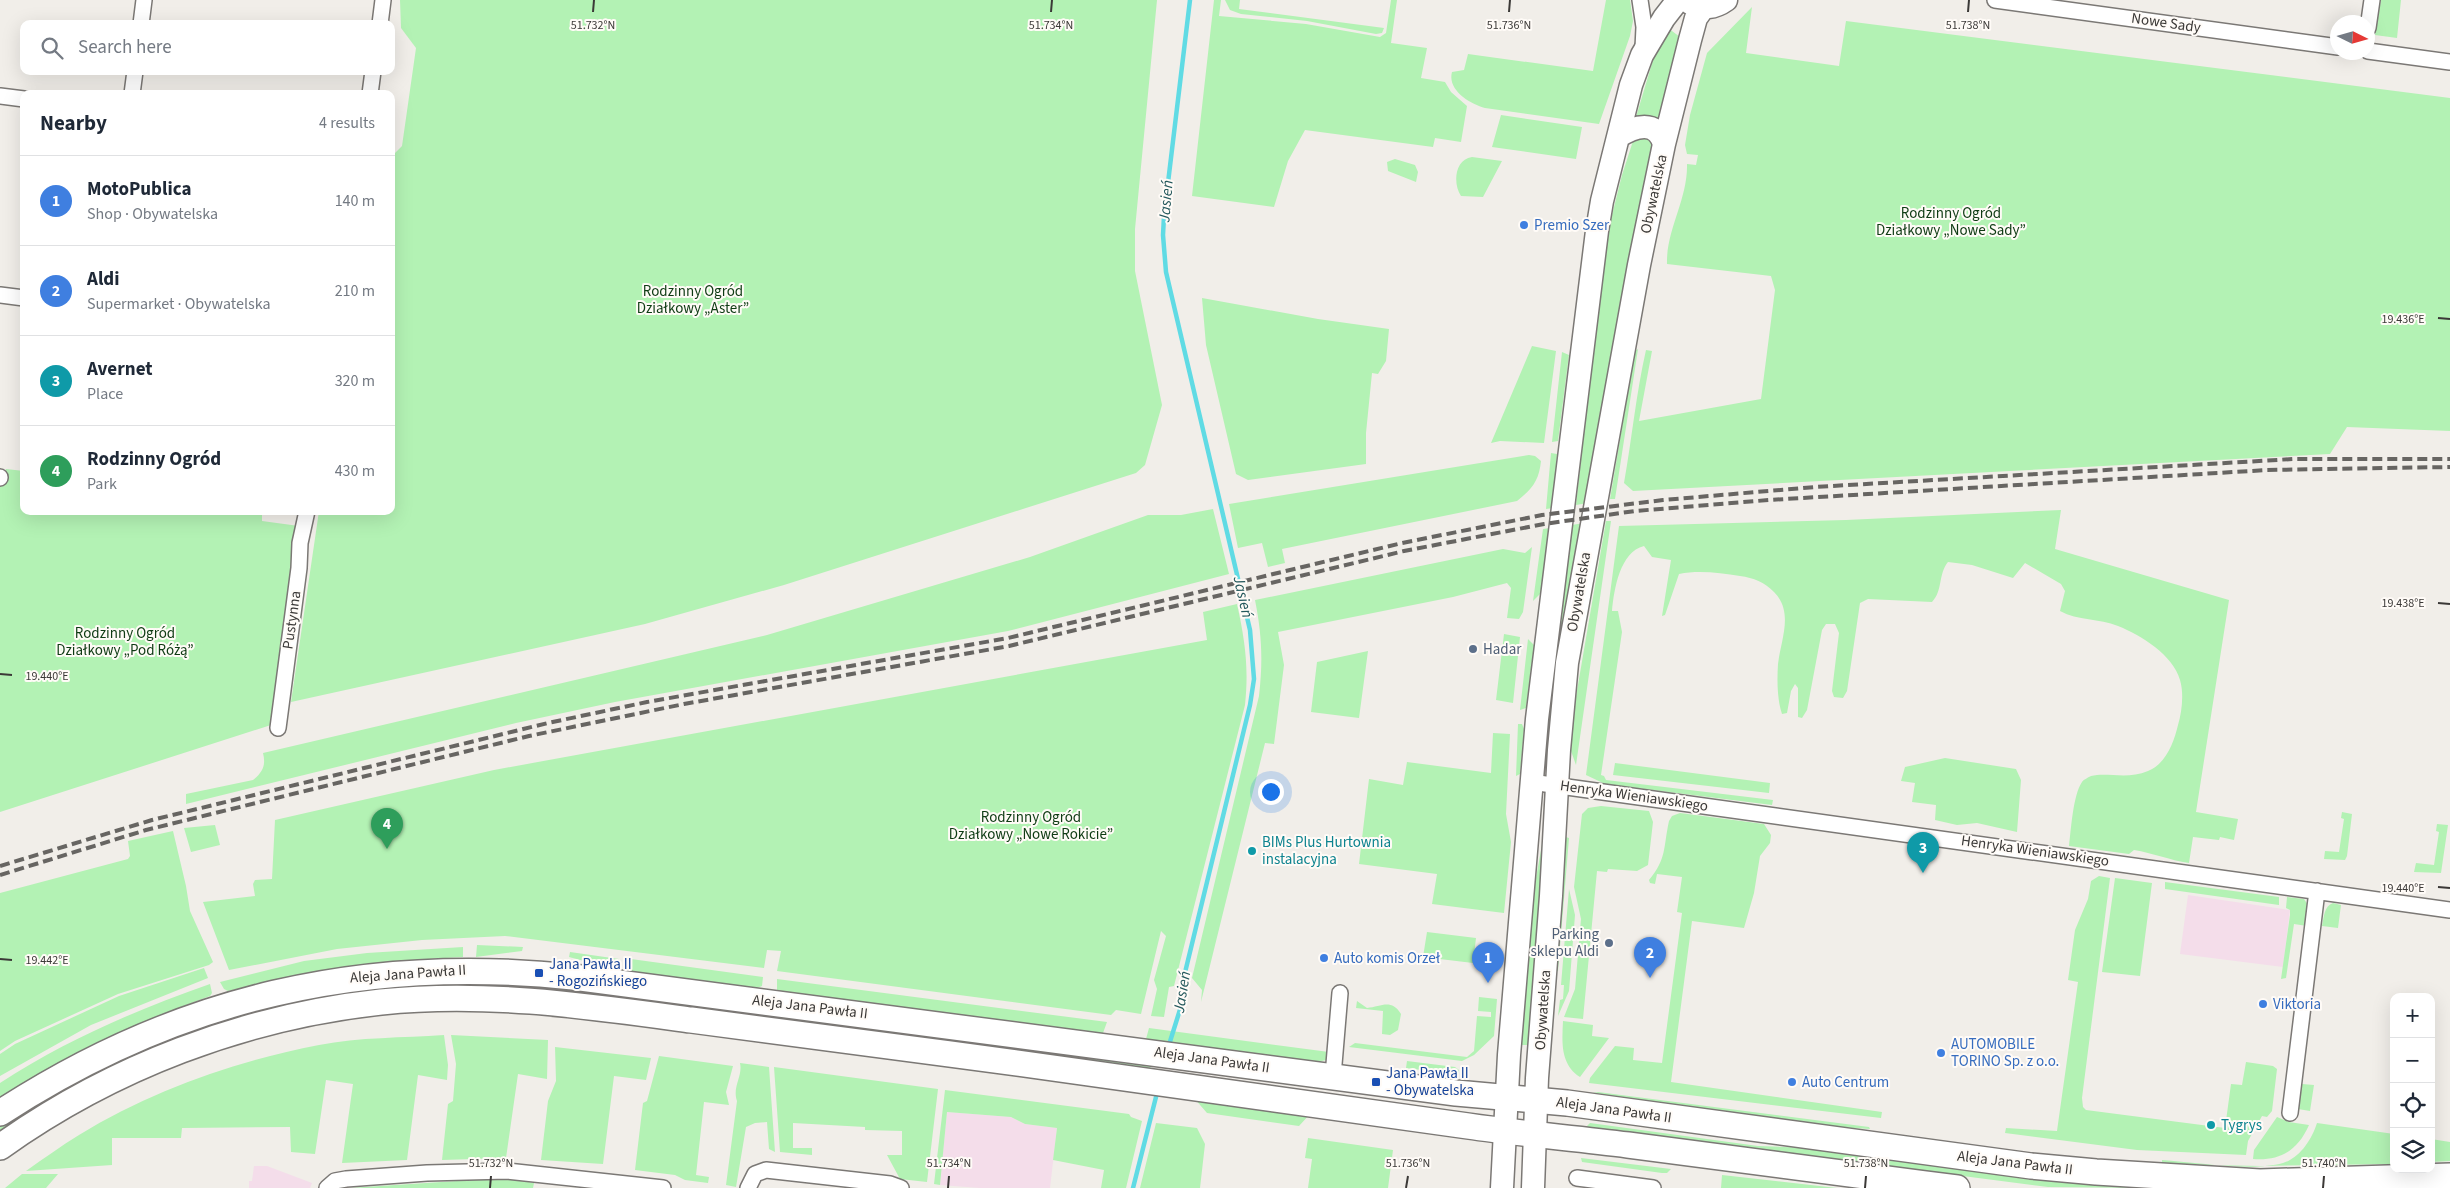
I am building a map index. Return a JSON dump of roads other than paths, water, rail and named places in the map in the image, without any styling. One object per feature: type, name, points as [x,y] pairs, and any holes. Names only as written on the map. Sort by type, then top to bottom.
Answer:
[{"type":"main road","name":"Obywatelska","points":[[1502,1188],[1531,782],[1587,298],[1602,201],[1642,54],[1664,18],[1678,0]]},
{"type":"main road","points":[[1695,4],[1713,7],[1726,0]]},
{"type":"main road","name":"Obywatelska","points":[[1533,1188],[1562,705],[1574,618],[1639,265],[1664,144],[1696,18],[1695,4]]},
{"type":"main road","points":[[1618,137],[1636,127],[1645,126],[1658,132],[1664,144]]},
{"type":"main road","name":"Aleja Jana Pawła II","points":[[0,1113],[44,1084],[92,1059],[177,1022],[241,1001],[341,979],[396,973],[454,970],[539,973],[1333,1076],[1537,1100],[2031,1166],[2106,1173],[2260,1182],[2450,1176]]},
{"type":"main road","name":"Aleja Jana Pawła II","points":[[0,1147],[40,1120],[90,1091],[180,1050],[242,1030],[284,1019],[358,1005],[410,1000],[478,997],[558,1003],[1046,1067],[1505,1131],[1957,1188]]},
{"type":"main road","points":[[1046,1067],[1050,1039]]},
{"type":"street","points":[[142,20],[144,0]]},
{"type":"street","points":[[380,20],[383,0]]},
{"type":"street","name":"Obywatelska","points":[[1640,0],[1644,27],[1642,54]]},
{"type":"street","name":"Nowe Sady","points":[[1995,0],[2330,46]]},
{"type":"street","points":[[2370,15],[2372,0]]},
{"type":"street","points":[[2375,52],[2450,62]]},
{"type":"street","points":[[133,90],[134,75]]},
{"type":"street","points":[[371,90],[372,75]]},
{"type":"street","points":[[0,96],[20,98]]},
{"type":"street","points":[[0,294],[20,297]]},
{"type":"street","name":"Pustynna","points":[[278,728],[299,568],[300,543],[306,515]]},
{"type":"street","name":"Henryka Wieniawskiego","points":[[1531,782],[2450,910]]},
{"type":"street","points":[[2290,1114],[2317,891]]},
{"type":"street","points":[[1333,1076],[1340,993]]},
{"type":"street","points":[[748,1188],[755,1174],[766,1170],[890,1184],[901,1188]]},
{"type":"street","points":[[327,1188],[335,1181],[346,1179],[426,1173],[507,1171],[663,1188]]},
{"type":"street","points":[[1577,1178],[1653,1188]]},
{"type":"waterway","name":"Jasień","points":[[1168,1048],[1183,1000],[1181,989],[1250,705],[1254,679],[1250,630],[1166,272],[1163,235],[1164,216],[1190,0]]},
{"type":"waterway","name":"Jasień","points":[[1133,1188],[1158,1089]]},
{"type":"railway","points":[[0,866],[152,820],[548,723],[647,702],[1008,638],[1402,543],[1542,515],[1663,500],[1815,487],[2293,459],[2450,459]]},
{"type":"railway","points":[[0,875],[146,830],[529,736],[684,704],[1009,646],[1404,551],[1544,524],[1635,511],[1769,500],[2267,470],[2450,467]]},
{"type":"place","name":"Premio Szer","points":[[1524,225]]},
{"type":"place","name":"Hadar","points":[[1473,649]]},
{"type":"place","name":"Rodzinny Ogród","points":[[387,849]]},
{"type":"place","name":"BIMs Plus Hurtownia instalacyjna","points":[[1252,851]]},
{"type":"place","name":"Avernet","points":[[1923,873]]},
{"type":"place","name":"Parking sklepu Aldi","points":[[1609,943]]},
{"type":"place","name":"Auto komis Orzeł","points":[[1324,958]]},
{"type":"place","name":"Jana Pawła II - Rogozińskiego","points":[[539,973]]},
{"type":"place","name":"Aldi","points":[[1650,978]]},
{"type":"place","name":"MotoPublica","points":[[1488,983]]},
{"type":"place","name":"Viktoria","points":[[2263,1004]]},
{"type":"place","name":"AUTOMOBILE TORINO Sp. z o.o.","points":[[1941,1053]]},
{"type":"place","name":"Jana Pawła II - Obywatelska","points":[[1376,1082]]},
{"type":"place","name":"Auto Centrum","points":[[1792,1082]]},
{"type":"place","name":"Tygrys","points":[[2211,1125]]},
{"type":"park label","name":"Rodzinny Ogród Działkowy „Nowe Sady”","points":[[1951,222]]},
{"type":"park label","name":"Rodzinny Ogród Działkowy „Aster”","points":[[693,300]]},
{"type":"park label","name":"Rodzinny Ogród Działkowy „Pod Różą”","points":[[125,642]]},
{"type":"park label","name":"Rodzinny Ogród Działkowy „Nowe Rokicie”","points":[[1031,826]]}]
